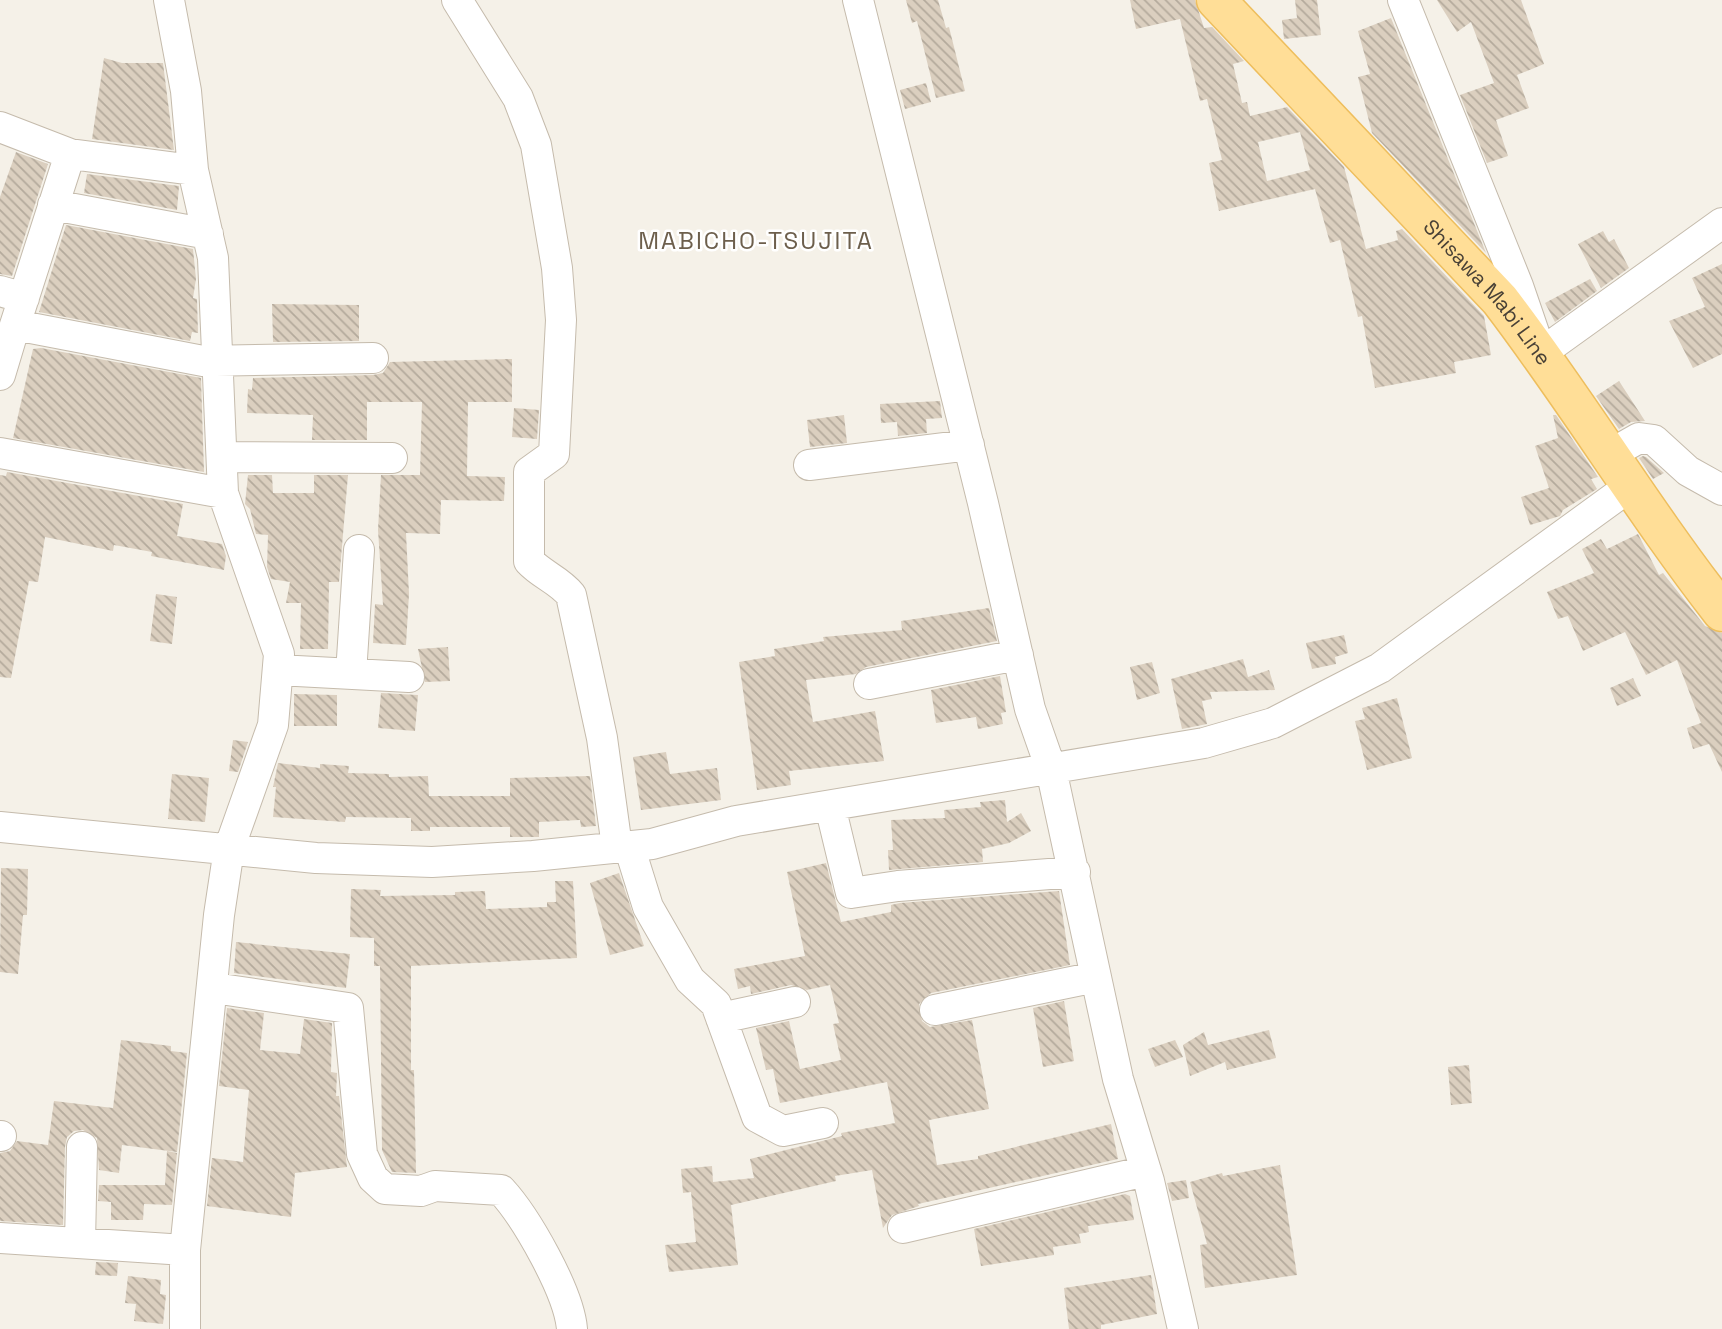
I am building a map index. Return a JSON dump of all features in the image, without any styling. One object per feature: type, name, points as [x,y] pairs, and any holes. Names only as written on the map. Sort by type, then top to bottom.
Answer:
[{"type":"main road","name":"Shisawa Mabi Line","points":[[1216,0],[1500,300],[1550,347],[1615,451],[1629,487],[1722,612]]},
{"type":"street","points":[[169,0],[186,90],[193,170],[214,258],[223,493],[279,654],[273,725],[229,849],[219,915],[214,988],[185,1250],[185,1329]]},
{"type":"street","points":[[457,0],[518,98],[536,145],[557,268],[561,320],[554,454],[529,472],[529,561],[540,573],[560,582],[571,595],[623,847],[648,906],[690,980],[710,996],[721,1018],[757,1117],[783,1131],[823,1123]]},
{"type":"street","points":[[858,0],[969,445],[1030,709],[1052,769],[1118,1079],[1146,1171],[1184,1329]]},
{"type":"street","points":[[1403,0],[1518,286],[1550,347],[1722,223]]},
{"type":"street","points":[[0,127],[70,154],[193,170]]},
{"type":"street","points":[[0,375],[13,305],[53,205],[70,154]]},
{"type":"street","points":[[53,205],[208,234]]},
{"type":"street","points":[[13,305],[203,361],[373,358]]},
{"type":"street","points":[[1615,451],[1639,438],[1654,440],[1688,471],[1722,490]]},
{"type":"street","points":[[809,466],[969,445]]},
{"type":"street","points":[[0,453],[223,493]]},
{"type":"street","points":[[223,457],[392,458]]},
{"type":"street","points":[[0,827],[316,858],[432,862],[652,844],[736,821],[1204,743],[1273,723],[1380,668],[1629,487]]},
{"type":"street","points":[[351,674],[359,550]]},
{"type":"street","points":[[869,684],[1018,655]]},
{"type":"street","points":[[278,670],[409,677]]},
{"type":"street","points":[[830,806],[851,893],[898,886],[1075,872]]},
{"type":"street","points":[[935,1010],[1096,977]]},
{"type":"street","points":[[214,988],[348,1008],[362,1154],[373,1178],[386,1189],[421,1191],[435,1186],[501,1190],[519,1209],[561,1293],[572,1329]]},
{"type":"street","points":[[721,1018],[796,1002]]},
{"type":"street","points":[[79,1243],[82,1147]]},
{"type":"street","points":[[903,1228],[1146,1171]]},
{"type":"street","points":[[0,1238],[185,1250]]},
{"type":"building","points":[[906,0],[938,0],[946,28],[949,27],[965,91],[936,98],[917,21],[912,23]]},
{"type":"building","points":[[1130,0],[1195,0],[1204,28],[1212,27],[1244,61],[1233,64],[1242,103],[1247,102],[1250,116],[1287,107],[1344,167],[1366,249],[1398,240],[1396,231],[1402,229],[1484,316],[1491,355],[1454,362],[1456,373],[1375,388],[1362,316],[1358,317],[1340,240],[1330,243],[1315,189],[1219,211],[1209,163],[1222,160],[1207,99],[1200,101],[1180,19],[1136,29]],"holes":[[[1300,132],[1310,170],[1267,181],[1258,142]]]},
{"type":"building","points":[[1295,0],[1317,0],[1321,35],[1284,39],[1282,20],[1297,18]]},
{"type":"building","points":[[1437,0],[1521,0],[1544,64],[1517,75],[1529,108],[1496,120],[1508,156],[1487,163],[1460,95],[1494,83],[1471,22],[1457,32]]},
{"type":"building","points":[[1391,18],[1486,253],[1372,133],[1358,77],[1370,74],[1358,31]]},
{"type":"building","points":[[104,58],[122,63],[163,63],[174,150],[92,139]]},
{"type":"building","points":[[926,83],[931,102],[905,109],[900,90]]},
{"type":"building","points":[[16,152],[48,164],[12,276],[0,274],[0,197]]},
{"type":"building","points":[[87,174],[179,186],[177,210],[84,193]]},
{"type":"building","points":[[66,225],[193,249],[196,279],[193,298],[197,299],[198,333],[192,332],[190,341],[39,312]]},
{"type":"building","points":[[1603,231],[1609,242],[1614,239],[1629,268],[1601,288],[1578,244]]},
{"type":"building","points":[[1722,264],[1722,354],[1693,368],[1669,321],[1705,307],[1692,278]]},
{"type":"building","points":[[1590,279],[1597,291],[1555,322],[1545,303]]},
{"type":"building","points":[[272,304],[359,305],[359,341],[273,342]]},
{"type":"building","points":[[41,348],[201,378],[204,472],[13,438],[33,349]]},
{"type":"building","points":[[512,359],[512,402],[468,402],[467,476],[505,477],[504,501],[441,500],[440,534],[406,533],[409,594],[406,645],[373,643],[375,604],[383,605],[378,530],[381,475],[420,475],[422,402],[367,402],[367,440],[312,440],[313,415],[247,413],[248,389],[252,390],[253,378],[373,375],[383,373],[390,362]]},
{"type":"building","points":[[1619,381],[1645,421],[1631,422],[1619,429],[1596,396]]},
{"type":"building","points":[[940,401],[942,418],[926,419],[927,433],[898,436],[897,422],[881,423],[880,404]]},
{"type":"building","points":[[514,408],[539,410],[537,439],[512,437]]},
{"type":"building","points":[[844,415],[847,443],[810,447],[807,420]]},
{"type":"building","points":[[1553,415],[1556,415],[1598,477],[1591,479],[1597,489],[1563,510],[1560,516],[1530,525],[1521,497],[1549,488],[1535,446],[1558,438]]},
{"type":"building","points":[[1643,456],[1664,473],[1653,479],[1639,458]]},
{"type":"building","points":[[7,472],[183,504],[177,536],[222,544],[226,556],[224,570],[151,556],[152,552],[114,545],[113,551],[45,537],[38,582],[29,581],[11,678],[0,677],[0,475],[6,476]]},
{"type":"building","points":[[248,475],[272,475],[273,493],[314,493],[314,475],[348,475],[339,582],[329,582],[328,649],[300,649],[301,603],[286,603],[290,582],[271,579],[267,567],[268,535],[256,534],[250,509],[245,504]]},
{"type":"building","points":[[1638,534],[1659,575],[1663,573],[1705,626],[1722,633],[1722,772],[1709,744],[1693,749],[1687,728],[1701,723],[1677,660],[1646,675],[1625,632],[1583,651],[1568,616],[1558,619],[1547,592],[1594,573],[1582,549],[1601,539],[1607,549]]},
{"type":"building","points":[[156,594],[177,597],[172,644],[150,641]]},
{"type":"building","points":[[989,608],[997,641],[866,667],[856,674],[806,680],[813,722],[875,711],[884,761],[789,771],[791,785],[757,790],[739,662],[775,656],[774,649],[824,641],[823,637],[902,630],[901,621]]},
{"type":"building","points":[[1344,635],[1348,653],[1335,657],[1336,664],[1312,669],[1306,643]]},
{"type":"building","points":[[448,647],[450,681],[425,682],[418,649]]},
{"type":"building","points":[[1243,659],[1248,677],[1269,670],[1275,690],[1210,692],[1212,699],[1202,701],[1207,724],[1182,729],[1171,679]]},
{"type":"building","points":[[1152,662],[1160,693],[1137,700],[1130,667]]},
{"type":"building","points":[[1000,676],[1006,712],[1001,713],[1003,724],[978,729],[976,717],[936,723],[931,690]]},
{"type":"building","points":[[1633,678],[1641,696],[1617,706],[1610,688]]},
{"type":"building","points":[[381,693],[418,695],[415,731],[378,728]]},
{"type":"building","points":[[294,694],[337,695],[337,726],[294,726]]},
{"type":"building","points":[[1397,698],[1412,758],[1367,770],[1355,721],[1365,719],[1362,708]]},
{"type":"building","points":[[233,740],[248,742],[238,772],[229,771]]},
{"type":"building","points":[[666,752],[670,774],[717,768],[721,800],[641,810],[633,757]]},
{"type":"building","points":[[278,763],[320,768],[320,764],[349,766],[348,773],[389,774],[389,777],[428,776],[429,796],[510,796],[510,778],[590,776],[596,826],[581,827],[580,820],[539,822],[539,837],[510,837],[510,827],[430,827],[430,831],[411,831],[411,818],[346,817],[345,822],[273,817],[276,787],[273,787]]},
{"type":"building","points":[[172,774],[209,778],[205,822],[168,819]]},
{"type":"building","points":[[1005,800],[1007,822],[1021,813],[1031,831],[1009,843],[982,849],[983,862],[889,870],[888,850],[893,850],[891,820],[945,818],[944,810],[981,807],[980,802]]},
{"type":"building","points":[[826,863],[841,922],[891,912],[891,905],[900,903],[1059,891],[1070,965],[931,993],[919,1004],[922,1021],[930,1027],[972,1020],[989,1109],[929,1120],[937,1165],[978,1159],[978,1156],[1111,1124],[1118,1159],[918,1204],[919,1206],[892,1215],[883,1228],[872,1170],[835,1176],[836,1181],[731,1205],[738,1265],[669,1272],[665,1245],[696,1242],[691,1192],[683,1193],[681,1169],[712,1166],[713,1182],[754,1178],[750,1159],[842,1136],[841,1133],[895,1123],[887,1082],[780,1103],[773,1069],[766,1070],[756,1028],[789,1021],[800,1069],[841,1060],[833,1024],[839,1023],[830,985],[807,990],[791,985],[751,994],[750,986],[738,989],[734,969],[805,956],[787,872]]},
{"type":"building","points":[[1,868],[28,869],[27,915],[23,915],[18,974],[0,972]]},
{"type":"building","points":[[619,873],[644,946],[610,955],[590,883]]},
{"type":"building","points":[[555,881],[573,881],[577,958],[411,966],[411,1070],[414,1070],[416,1173],[392,1172],[382,1150],[380,966],[374,966],[374,938],[350,937],[351,889],[381,890],[380,896],[455,895],[455,892],[485,891],[486,909],[547,907],[547,902],[556,902]]},
{"type":"building","points":[[236,942],[350,954],[346,988],[234,973]]},
{"type":"building","points":[[1064,1001],[1074,1061],[1043,1067],[1033,1008]]},
{"type":"building","points":[[227,1008],[264,1013],[260,1050],[300,1054],[304,1019],[332,1023],[331,1072],[337,1073],[336,1096],[339,1096],[347,1167],[295,1173],[291,1217],[207,1206],[212,1158],[243,1162],[249,1090],[219,1086]]},
{"type":"building","points":[[1269,1030],[1276,1058],[1227,1070],[1225,1062],[1190,1076],[1183,1045],[1204,1032],[1208,1045]]},
{"type":"building","points":[[121,1040],[171,1046],[171,1051],[187,1053],[177,1152],[122,1145],[119,1173],[99,1170],[97,1138],[83,1130],[74,1131],[67,1137],[65,1147],[63,1225],[0,1221],[0,1153],[10,1151],[17,1141],[48,1145],[54,1101],[113,1108]]},
{"type":"building","points":[[1175,1040],[1183,1057],[1155,1067],[1148,1049]]},
{"type":"building","points":[[1469,1065],[1472,1103],[1451,1105],[1448,1067]]},
{"type":"building","points":[[167,1151],[177,1153],[172,1205],[144,1204],[143,1220],[111,1220],[111,1202],[98,1201],[99,1185],[165,1185]]},
{"type":"building","points":[[1280,1165],[1297,1275],[1205,1288],[1200,1245],[1207,1244],[1190,1182],[1222,1173],[1223,1176]]},
{"type":"building","points":[[1186,1180],[1189,1198],[1172,1201],[1167,1183]]},
{"type":"building","points":[[1125,1194],[1130,1196],[1134,1220],[1088,1226],[1089,1232],[1079,1234],[1081,1243],[1053,1247],[1054,1255],[981,1266],[974,1229]]},
{"type":"building","points":[[96,1262],[118,1263],[117,1276],[95,1275]]},
{"type":"building","points":[[1151,1275],[1157,1314],[1101,1325],[1101,1329],[1069,1329],[1064,1288]]},
{"type":"building","points":[[128,1276],[161,1280],[160,1294],[166,1295],[163,1324],[134,1321],[136,1304],[125,1303]]},
{"type":"district","name":"MABICHO-TSUJITA","points":[[756,241]]}]
